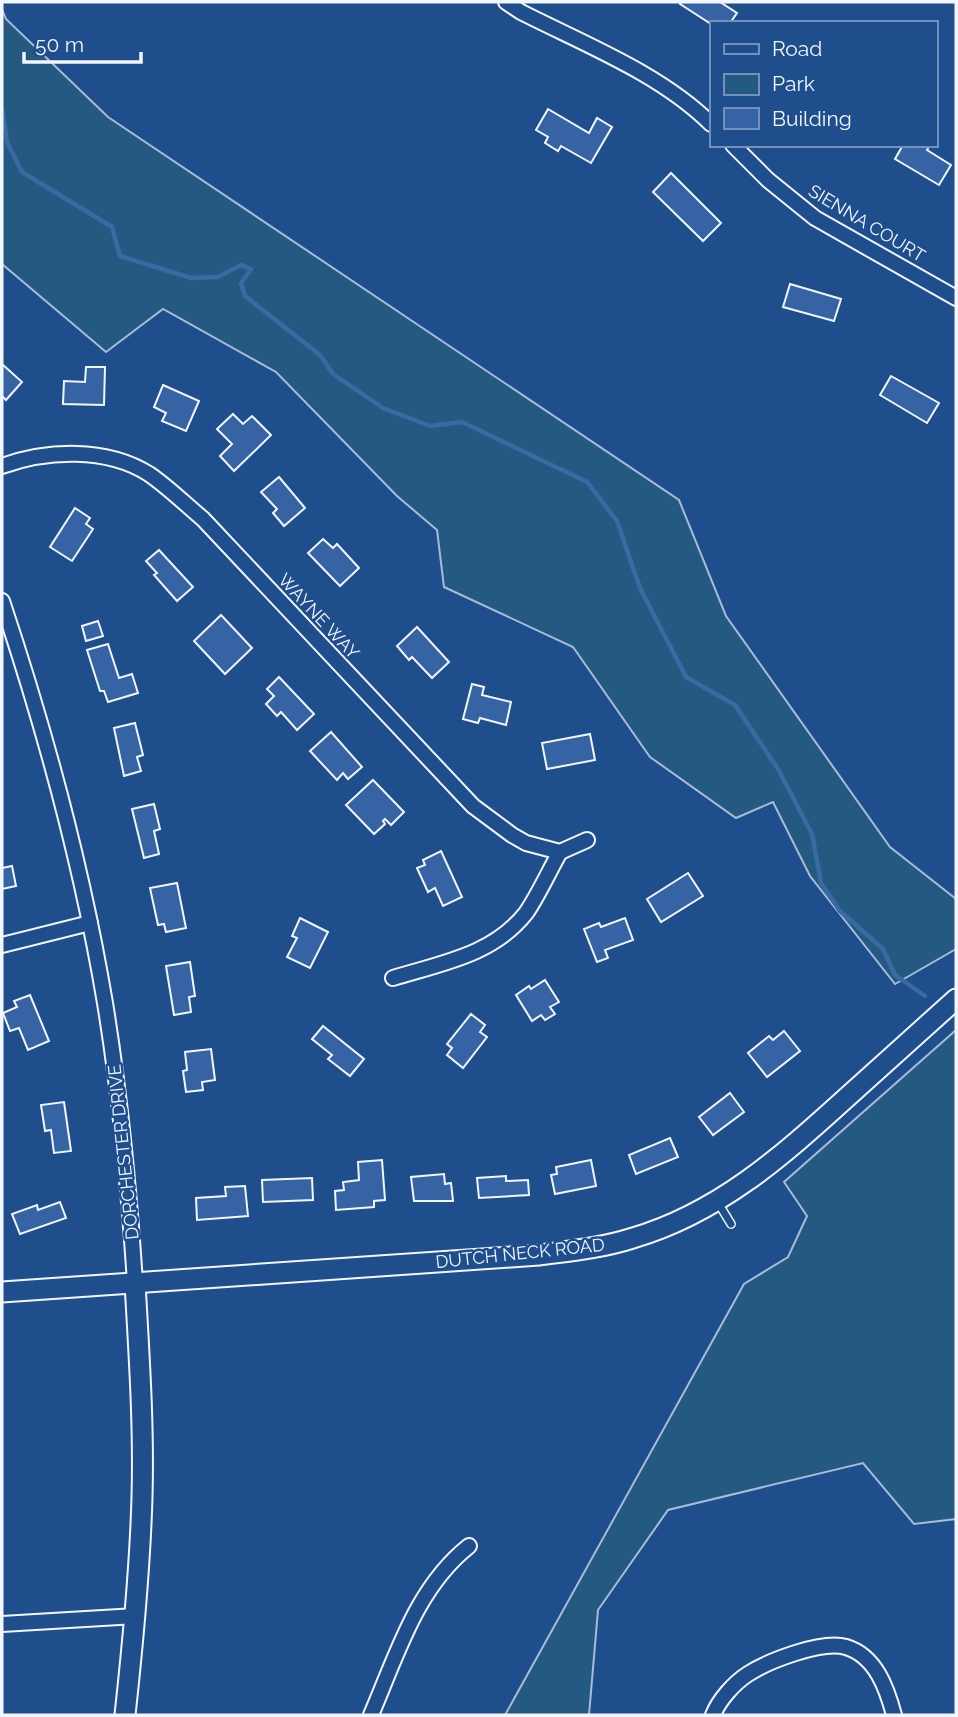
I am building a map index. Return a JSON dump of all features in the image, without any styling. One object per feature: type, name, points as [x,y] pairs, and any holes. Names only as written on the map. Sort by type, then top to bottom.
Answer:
[{"type":"street","points":[[506,2],[650,78],[710,123]]},
{"type":"street","name":"SIENNA COURT","points":[[735,147],[768,180],[815,218],[956,298]]},
{"type":"street","name":"WAYNE WAY","points":[[2,466],[35,457],[74,454],[117,460],[147,473],[203,519],[473,806],[526,843],[560,852]]},
{"type":"street","name":"DORCHESTER DRIVE","points":[[2,601],[48,750],[90,923],[118,1090],[135,1283],[142,1458],[136,1616],[125,1715]]},
{"type":"street","points":[[393,978],[489,947],[502,938],[527,911],[560,852],[587,840]]},
{"type":"street","points":[[2,945],[90,923]]},
{"type":"street","name":"DUTCH NECK ROAD","points":[[2,1292],[575,1251],[633,1238],[665,1227],[740,1188],[791,1148],[956,999]]},
{"type":"street","points":[[371,1715],[420,1601],[442,1571],[469,1546]]},
{"type":"street","points":[[2,1624],[136,1616]]},
{"type":"street","points":[[712,1715],[717,1704],[746,1675],[812,1647],[846,1647],[872,1663],[888,1693],[894,1715]]},
{"type":"lane","points":[[718,1201],[731,1224]]},
{"type":"green space","points":[[2,9],[6,19],[108,117],[679,500],[726,616],[890,847],[956,899],[956,949],[895,984],[810,876],[773,802],[736,818],[650,757],[573,647],[444,587],[437,530],[397,496],[276,372],[163,309],[106,352],[2,264]]},
{"type":"green space","points":[[956,1030],[956,1519],[914,1524],[863,1463],[668,1510],[598,1610],[589,1715],[505,1715],[744,1284],[788,1257],[807,1216],[784,1182]]},
{"type":"building","points":[[720,2],[737,13],[731,21],[710,21],[710,23],[680,4]]},
{"type":"building","points":[[548,109],[589,133],[597,118],[612,127],[591,163],[561,146],[558,151],[545,143],[548,137],[536,130]]},
{"type":"building","points":[[902,147],[929,147],[927,150],[951,165],[939,185],[895,159]]},
{"type":"building","points":[[671,173],[721,223],[703,241],[653,192]]},
{"type":"building","points":[[790,284],[841,299],[834,321],[783,307]]},
{"type":"building","points":[[2,364],[22,382],[6,400],[2,396]]},
{"type":"building","points":[[86,367],[105,367],[104,405],[63,404],[64,381],[85,382]]},
{"type":"building","points":[[891,376],[939,403],[927,423],[880,395]]},
{"type":"building","points":[[163,385],[199,401],[186,431],[162,421],[166,413],[154,407]]},
{"type":"building","points":[[233,414],[243,424],[252,416],[271,435],[234,471],[220,456],[232,444],[217,429]]},
{"type":"building","points":[[279,477],[305,508],[284,526],[273,513],[277,509],[261,492]]},
{"type":"building","points":[[75,508],[90,518],[86,524],[93,529],[72,561],[50,547]]},
{"type":"building","points":[[323,539],[333,548],[337,544],[359,568],[340,586],[308,553]]},
{"type":"building","points":[[159,550],[193,587],[177,601],[154,575],[157,573],[146,561]]},
{"type":"building","points":[[221,615],[252,648],[225,674],[194,641]]},
{"type":"building","points":[[98,621],[103,636],[86,641],[82,626]]},
{"type":"building","points":[[417,627],[449,662],[432,678],[412,657],[409,660],[397,646]]},
{"type":"building","points":[[108,644],[119,678],[132,674],[138,693],[108,702],[104,691],[100,691],[87,650]]},
{"type":"building","points":[[279,677],[314,714],[297,730],[281,712],[277,716],[266,704],[274,696],[267,689]]},
{"type":"building","points":[[472,684],[484,687],[482,695],[511,702],[506,725],[480,718],[478,723],[463,719]]},
{"type":"building","points":[[135,723],[143,755],[137,757],[141,771],[124,776],[114,728]]},
{"type":"building","points":[[331,732],[362,767],[348,779],[343,773],[337,780],[310,751]]},
{"type":"building","points":[[590,734],[595,760],[547,769],[542,743]]},
{"type":"building","points":[[373,780],[404,812],[391,825],[385,819],[385,824],[374,834],[346,805]]},
{"type":"building","points":[[154,804],[160,829],[154,831],[159,854],[144,858],[132,809]]},
{"type":"building","points":[[441,851],[462,897],[443,906],[435,888],[428,892],[417,868],[425,865],[423,860]]},
{"type":"building","points":[[12,866],[16,886],[2,889],[2,868]]},
{"type":"building","points":[[688,873],[703,896],[661,922],[647,899]]},
{"type":"building","points":[[177,883],[186,928],[166,932],[164,924],[158,925],[150,888]]},
{"type":"building","points":[[300,918],[328,932],[310,968],[287,957],[297,938],[292,936]]},
{"type":"building","points":[[625,918],[633,940],[605,950],[608,958],[597,962],[584,929],[599,923],[601,927]]},
{"type":"building","points":[[190,962],[195,996],[189,997],[191,1012],[174,1015],[166,966]]},
{"type":"building","points":[[545,980],[559,1002],[550,1007],[555,1014],[545,1020],[541,1015],[532,1021],[516,995]]},
{"type":"building","points":[[30,995],[49,1041],[28,1050],[19,1028],[10,1031],[3,1013],[17,1007],[14,1001]]},
{"type":"building","points":[[471,1014],[485,1025],[480,1032],[487,1037],[463,1068],[447,1055],[452,1048],[447,1044]]},
{"type":"building","points":[[323,1026],[364,1059],[350,1076],[328,1059],[332,1055],[312,1039]]},
{"type":"building","points":[[784,1031],[800,1051],[767,1077],[748,1053],[769,1036],[773,1040]]},
{"type":"building","points":[[211,1049],[215,1080],[202,1082],[203,1090],[186,1092],[183,1071],[187,1070],[185,1052]]},
{"type":"building","points":[[730,1093],[744,1112],[713,1135],[699,1117]]},
{"type":"building","points":[[64,1102],[71,1151],[54,1153],[51,1130],[45,1131],[41,1105]]},
{"type":"building","points":[[670,1138],[678,1157],[636,1174],[629,1155]]},
{"type":"building","points":[[382,1160],[385,1200],[374,1201],[374,1207],[336,1210],[335,1191],[344,1190],[343,1182],[359,1180],[358,1162]]},
{"type":"building","points":[[591,1160],[596,1186],[555,1194],[551,1175],[557,1174],[556,1167]]},
{"type":"building","points":[[444,1174],[445,1184],[451,1183],[453,1201],[414,1201],[411,1177]]},
{"type":"building","points":[[506,1176],[506,1181],[528,1180],[529,1195],[479,1198],[477,1178]]},
{"type":"building","points":[[312,1178],[313,1200],[263,1202],[262,1180]]},
{"type":"building","points":[[245,1186],[248,1216],[197,1220],[196,1198],[226,1196],[225,1187]]},
{"type":"building","points":[[60,1202],[66,1218],[20,1234],[12,1214],[37,1205],[38,1210]]},
{"type":"waterway","points":[[2,108],[7,142],[22,172],[112,227],[120,256],[191,278],[218,277],[241,265],[251,269],[241,283],[245,296],[320,355],[333,374],[383,408],[430,426],[462,422],[587,482],[617,521],[640,588],[686,677],[735,705],[778,769],[812,834],[821,883],[840,911],[883,949],[895,975],[925,996]]}]
